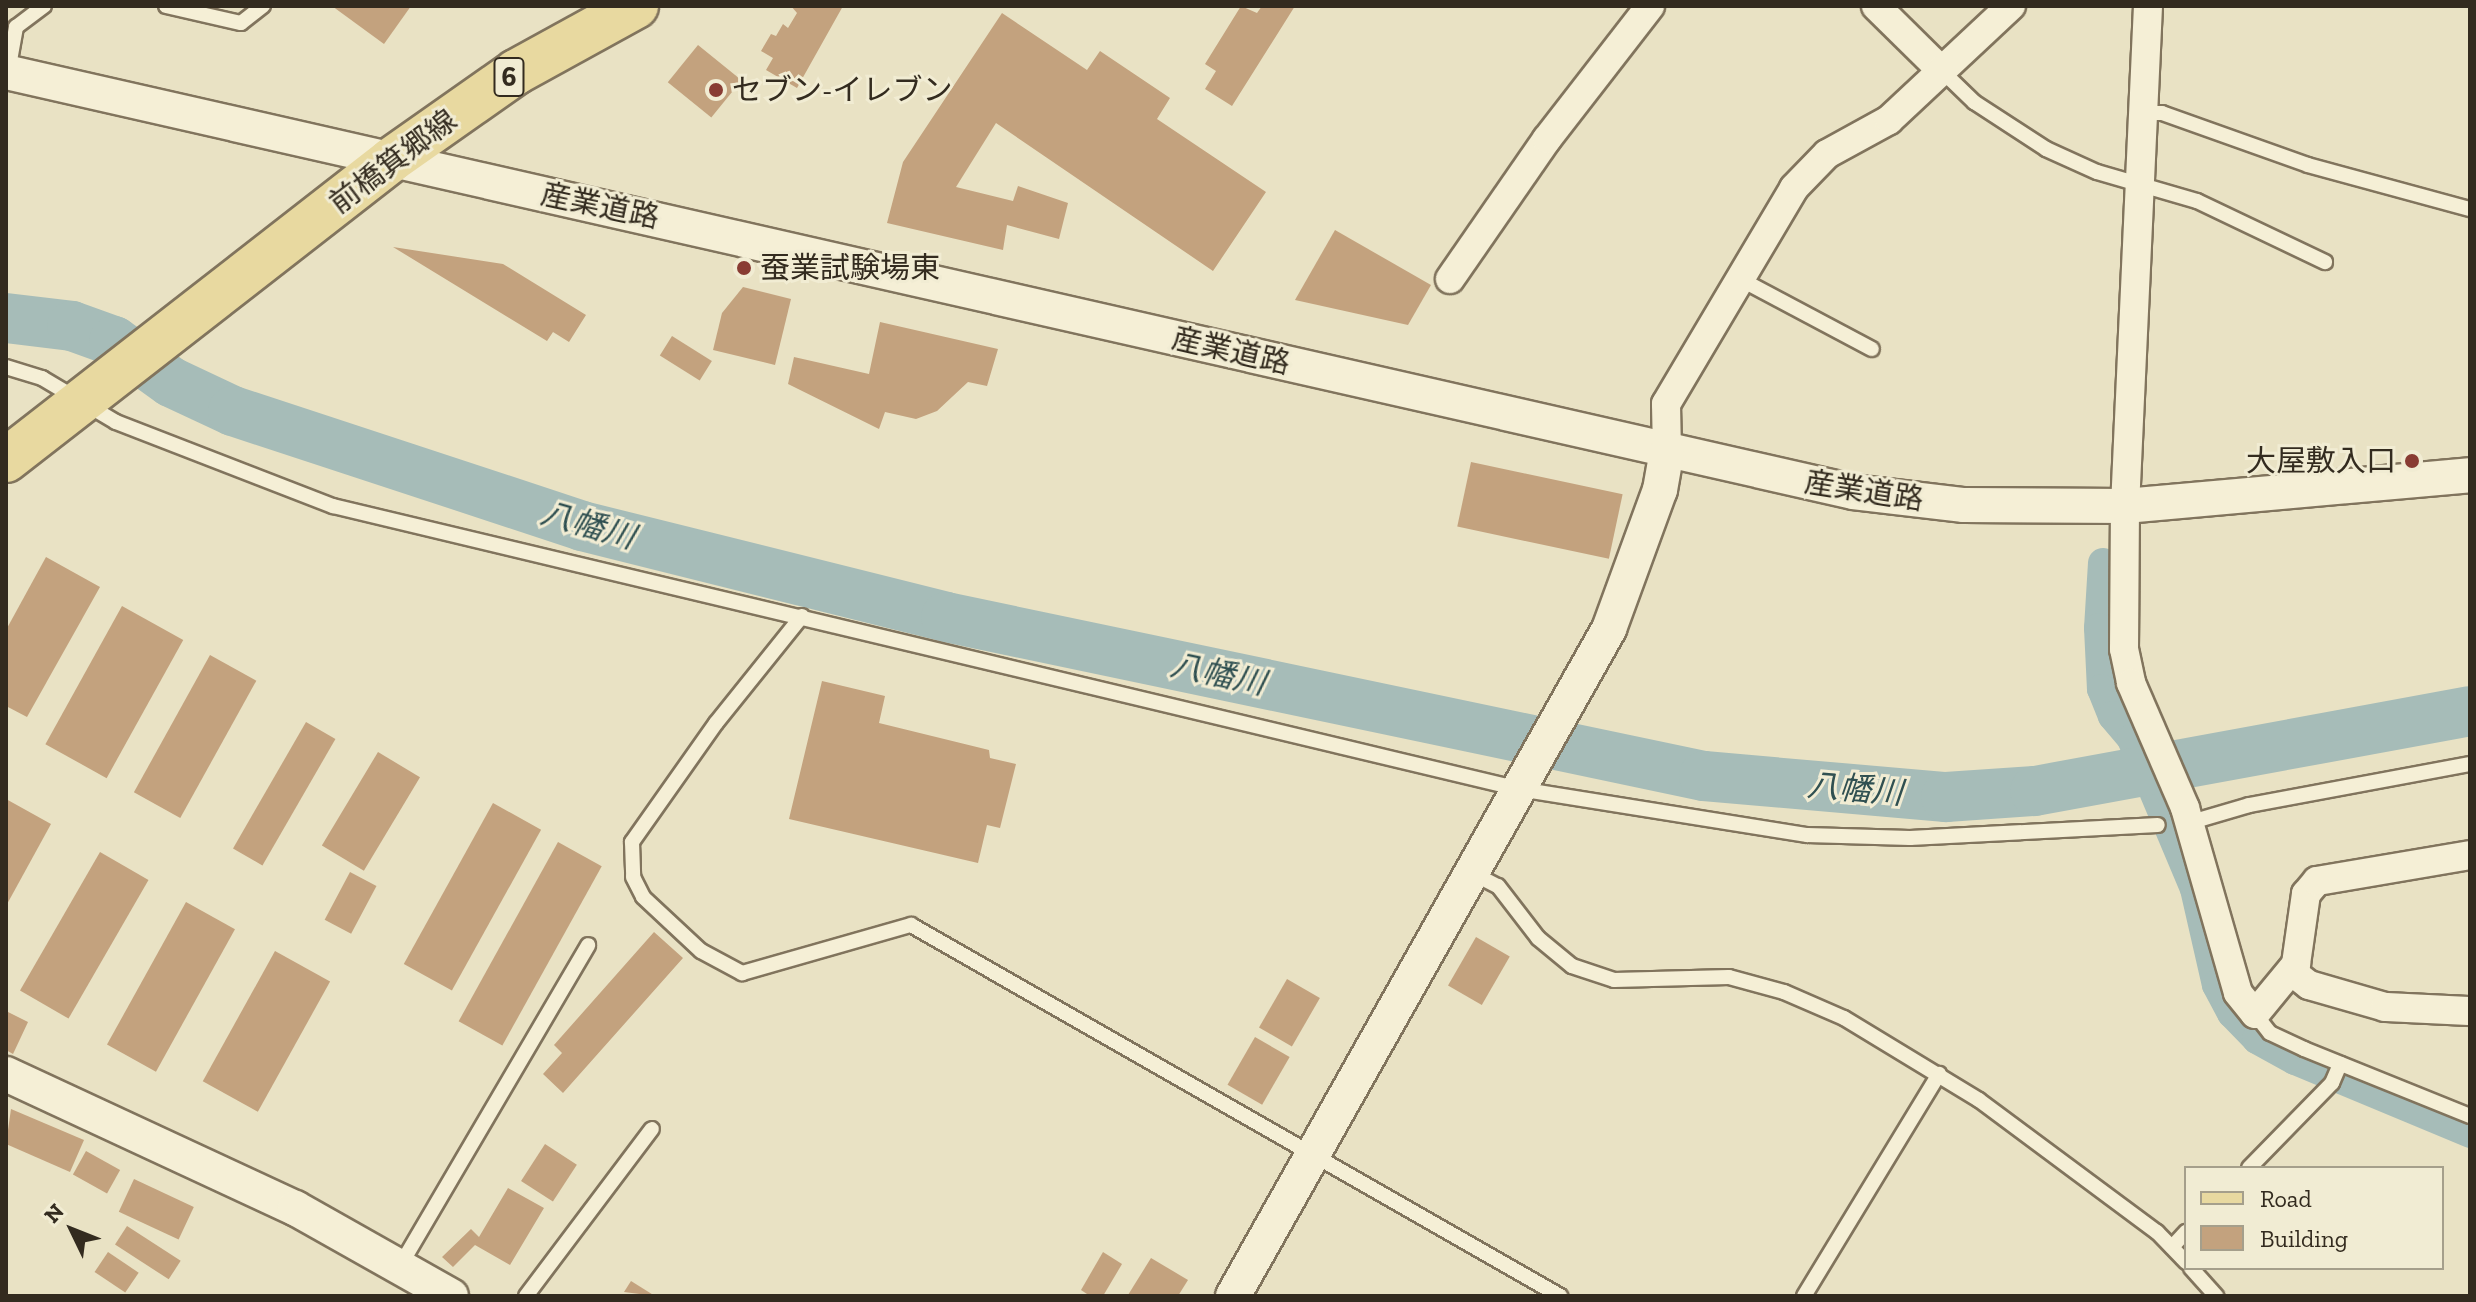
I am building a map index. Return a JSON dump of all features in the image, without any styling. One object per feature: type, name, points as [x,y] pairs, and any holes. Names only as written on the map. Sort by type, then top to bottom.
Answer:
[{"type":"main road","name":"前橋箕郷線","points":[[86,398],[391,160],[516,72],[636,6]]},
{"type":"main road","name":"6","points":[[6,460],[86,398]]},
{"type":"street","points":[[1450,279],[1556,126],[1650,6]]},
{"type":"street","points":[[1876,6],[1942,71]]},
{"type":"street","points":[[1233,1296],[1568,701],[1623,595],[1667,452],[1666,404],[1810,168],[1889,120],[2011,6]]},
{"type":"street","points":[[2148,6],[2137,182],[2125,506],[2124,649],[2131,683],[2186,816],[2219,912],[2233,983],[2255,1014],[2299,957],[2306,894],[2317,881],[2470,855]]},
{"type":"street","name":"産業道路","points":[[7,72],[1667,452],[1907,499],[1990,506],[2125,506],[2470,475]]},
{"type":"street","points":[[2291,971],[2309,985],[2385,1007],[2470,1011]]},
{"type":"street","points":[[6,1074],[295,1208],[451,1296]]},
{"type":"lane","points":[[7,72],[16,27],[44,6]]},
{"type":"lane","points":[[166,6],[241,23],[263,6]]},
{"type":"lane","points":[[1942,71],[1974,102],[2046,149],[2097,172],[2197,201],[2325,262]]},
{"type":"lane","points":[[2142,113],[2162,113],[2308,165],[2470,209]]},
{"type":"lane","points":[[1742,280],[1872,349]]},
{"type":"lane","points":[[6,367],[42,378],[86,398],[116,422],[333,506],[1522,783],[1806,835],[1910,838],[2158,825]]},
{"type":"lane","points":[[802,616],[716,723],[632,842],[633,877],[650,904],[701,951],[742,973],[911,925],[1314,1156],[1543,1292],[1560,1296]]},
{"type":"lane","points":[[2186,816],[2470,764]]},
{"type":"lane","points":[[1472,873],[1498,886],[1538,938],[1572,966],[1614,980],[1746,981],[1844,1018],[1939,1074],[2172,1247],[2184,1260]]},
{"type":"lane","points":[[400,1267],[588,945]]},
{"type":"lane","points":[[2255,1014],[2270,1033],[2470,1116]]},
{"type":"lane","points":[[2251,1166],[2332,1083],[2340,1064]]},
{"type":"lane","points":[[1804,1296],[1939,1074]]},
{"type":"lane","points":[[526,1296],[652,1129]]},
{"type":"lane","points":[[2172,1247],[2184,1234]]},
{"type":"lane","points":[[2193,1270],[2216,1296]]},
{"type":"building","points":[[332,6],[411,6],[384,44]]},
{"type":"building","points":[[791,6],[843,6],[797,88],[766,70],[773,58],[761,51],[771,34],[776,36],[783,24],[788,28],[797,13]]},
{"type":"building","points":[[1241,6],[1257,13],[1262,6],[1295,6],[1232,106],[1205,89],[1216,71],[1205,64]]},
{"type":"building","points":[[1002,13],[1087,70],[1100,51],[1170,98],[1157,119],[1266,192],[1213,271],[996,123],[956,187],[1013,201],[1018,186],[1068,203],[1059,239],[1007,225],[1003,250],[887,223],[903,162]]},
{"type":"building","points":[[698,45],[742,80],[711,118],[668,82]]},
{"type":"building","points":[[1335,230],[1431,285],[1408,325],[1295,300]]},
{"type":"building","points":[[393,247],[503,264],[586,315],[569,342],[553,332],[547,341]]},
{"type":"building","points":[[743,287],[791,299],[775,365],[713,350],[722,313]]},
{"type":"building","points":[[880,322],[998,349],[987,386],[968,382],[937,411],[916,419],[885,412],[879,429],[788,384],[794,357],[869,374]]},
{"type":"building","points":[[672,336],[712,361],[700,380],[660,356]]},
{"type":"building","points":[[1471,462],[1623,494],[1609,559],[1457,527]]},
{"type":"building","points":[[46,557],[100,587],[27,717],[6,706],[6,630]]},
{"type":"building","points":[[122,606],[183,640],[107,778],[45,744]]},
{"type":"building","points":[[210,655],[256,681],[180,818],[134,792]]},
{"type":"building","points":[[822,681],[885,696],[879,723],[989,750],[990,758],[1016,764],[1000,828],[987,825],[978,863],[789,819]]},
{"type":"building","points":[[306,722],[335,739],[262,865],[233,848]]},
{"type":"building","points":[[378,752],[420,777],[364,871],[322,845]]},
{"type":"building","points":[[6,799],[51,824],[6,906]]},
{"type":"building","points":[[493,803],[541,830],[452,991],[404,964]]},
{"type":"building","points":[[558,842],[602,866],[502,1046],[459,1021]]},
{"type":"building","points":[[100,852],[148,880],[68,1019],[20,991]]},
{"type":"building","points":[[350,872],[376,886],[351,934],[325,920]]},
{"type":"building","points":[[186,902],[235,929],[156,1072],[107,1045]]},
{"type":"building","points":[[654,932],[683,958],[563,1093],[543,1074],[562,1053],[554,1045]]},
{"type":"building","points":[[1476,937],[1510,956],[1482,1005],[1448,985]]},
{"type":"building","points":[[275,951],[330,982],[258,1112],[203,1081]]},
{"type":"building","points":[[1287,979],[1320,998],[1292,1046],[1259,1027]]},
{"type":"building","points":[[6,1011],[28,1022],[13,1054],[6,1050]]},
{"type":"building","points":[[1255,1037],[1290,1057],[1262,1105],[1228,1085]]},
{"type":"building","points":[[11,1109],[84,1140],[70,1172],[6,1144]]},
{"type":"building","points":[[545,1144],[577,1165],[553,1202],[521,1181]]},
{"type":"building","points":[[86,1151],[120,1170],[107,1194],[73,1175]]},
{"type":"building","points":[[134,1179],[194,1207],[179,1240],[119,1212]]},
{"type":"building","points":[[508,1188],[544,1208],[510,1265],[475,1245],[453,1267],[442,1257],[471,1229],[479,1237]]},
{"type":"building","points":[[127,1226],[181,1261],[169,1279],[115,1244]]},
{"type":"building","points":[[108,1252],[139,1273],[125,1293],[95,1272]]},
{"type":"building","points":[[1103,1252],[1122,1264],[1103,1296],[1090,1296],[1081,1290]]},
{"type":"building","points":[[1151,1258],[1188,1280],[1178,1296],[1128,1295]]},
{"type":"building","points":[[631,1281],[655,1296],[624,1292]]},
{"type":"waterway","name":"八幡川","points":[[6,318],[72,326],[114,341],[171,382],[233,411],[582,526],[946,617],[1704,776],[1946,797],[2035,791],[2470,711]]},
{"type":"waterway","points":[[2103,563],[2099,628],[2102,689],[2113,716],[2132,739],[2195,889],[2217,985],[2232,1013],[2257,1039],[2295,1060],[2470,1133]]},
{"type":"place","name":"セブン-イレブン","points":[[716,90]]},
{"type":"place","name":"蚕業試験場東","points":[[744,268]]},
{"type":"place","name":"大屋敷入口","points":[[2412,461]]}]
